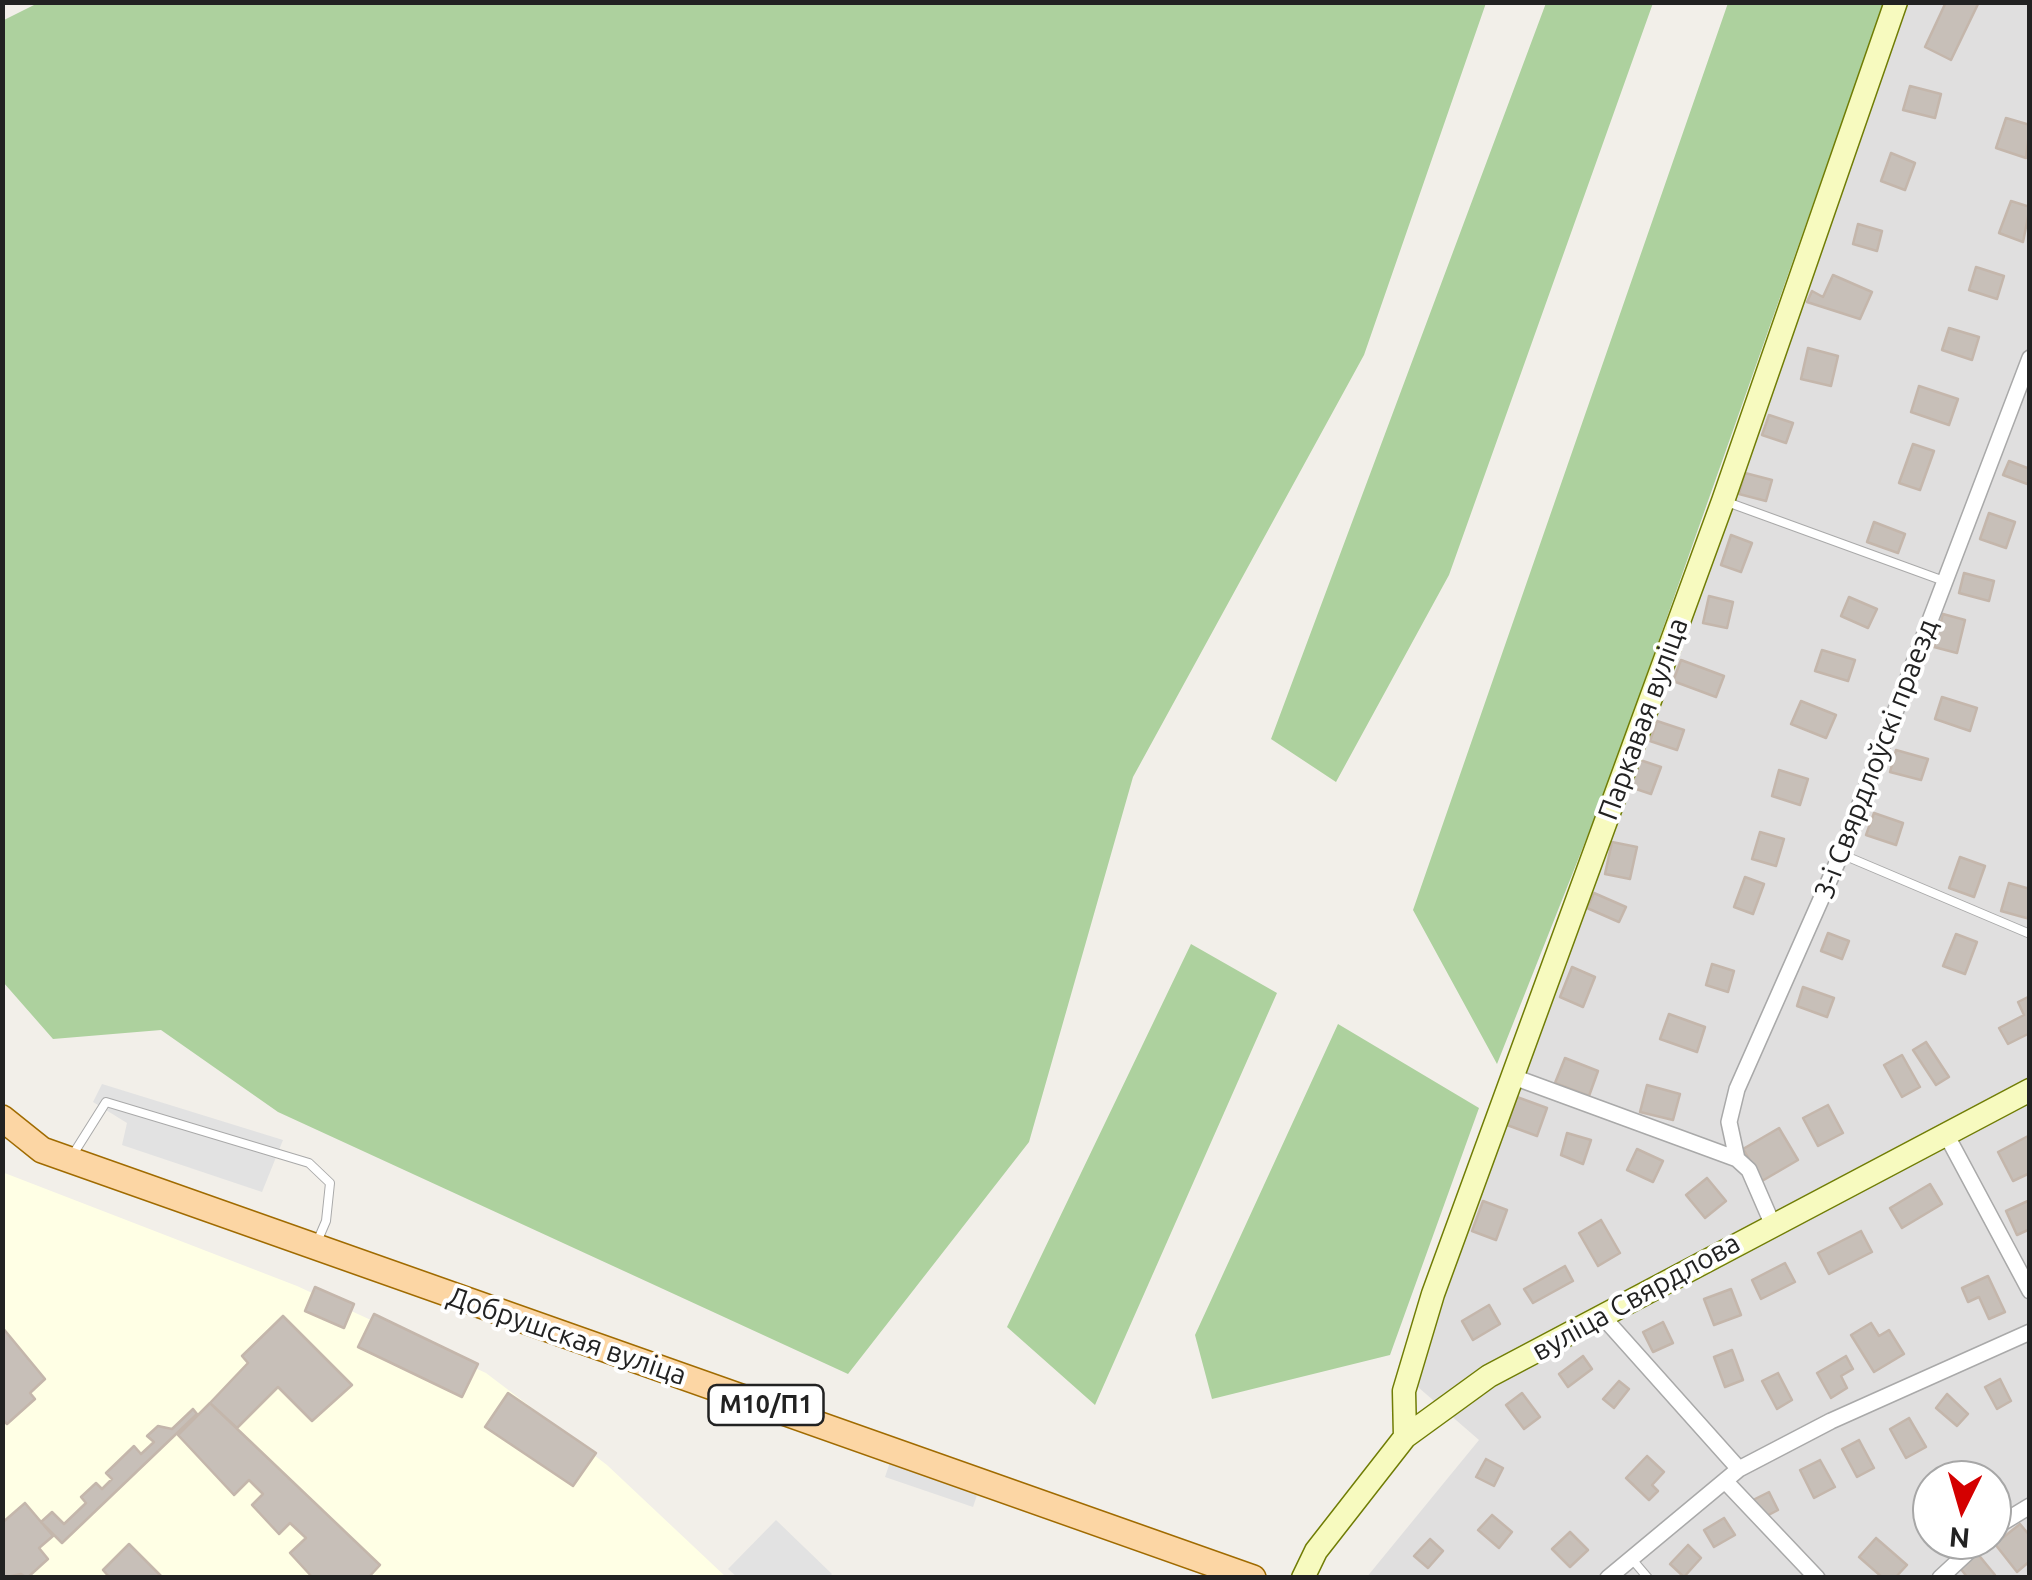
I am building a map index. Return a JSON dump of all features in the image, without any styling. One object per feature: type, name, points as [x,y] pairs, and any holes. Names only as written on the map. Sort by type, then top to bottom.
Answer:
[{"type":"main road","name":"Добрушская вуліца","points":[[2,1118],[42,1150],[1253,1578]]},
{"type":"street","name":"Паркавая вуліца","points":[[1406,1437],[1404,1391],[1433,1294],[1723,501],[1896,2]]},
{"type":"street","name":"3-і Свярдлоўскі праезд","points":[[1737,1159],[1729,1122],[1737,1088],[1841,854],[2030,358]]},
{"type":"street","points":[[1511,1076],[1737,1159],[1749,1170],[1772,1223]]},
{"type":"street","name":"вуліца Свярдлова","points":[[1303,1578],[1316,1551],[1406,1437],[1489,1376],[2030,1090]]},
{"type":"street","points":[[1947,1136],[2030,1291]]},
{"type":"street","points":[[1604,1318],[1740,1469]]},
{"type":"street","points":[[1608,1578],[1740,1469],[1831,1420],[2030,1332]]},
{"type":"street","points":[[1726,1482],[1818,1578]]},
{"type":"street","points":[[1940,1578],[1959,1560]]},
{"type":"lane","points":[[1723,501],[1945,582]]},
{"type":"lane","points":[[1841,854],[2030,934]]},
{"type":"lane","points":[[70,1160],[106,1102],[310,1164],[330,1182],[326,1221],[316,1246]]},
{"type":"lane","points":[[1631,1558],[1648,1578]]},
{"type":"shaded area","points":[[1904,3],[2029,3],[2029,1577],[1366,1578],[1479,1440],[1411,1381]]},
{"type":"shaded area","points":[[102,1084],[283,1140],[262,1192],[122,1145],[127,1123],[93,1102]]},
{"type":"shaded area","points":[[2,1172],[297,1286],[486,1373],[607,1465],[726,1577],[3,1577]]},
{"type":"shaded area","points":[[890,1462],[978,1492],[973,1507],[885,1477]]},
{"type":"shaded area","points":[[776,1520],[832,1574],[829,1577],[737,1577],[728,1569]]},
{"type":"green space","points":[[38,3],[1486,3],[1364,355],[1133,777],[1029,1142],[848,1374],[278,1112],[161,1030],[53,1039],[3,982],[2,21]]},
{"type":"green space","points":[[1546,3],[1653,3],[1449,575],[1336,782],[1271,739]]},
{"type":"green space","points":[[1728,3],[1884,3],[1608,784],[1497,1064],[1413,910]]},
{"type":"green space","points":[[1191,944],[1277,993],[1095,1405],[1007,1327]]},
{"type":"green space","points":[[1338,1024],[1479,1108],[1390,1355],[1212,1399],[1195,1335]]},
{"type":"building","points":[[1946,2],[1979,2],[1951,60],[1925,47]]},
{"type":"building","points":[[1910,86],[1941,94],[1935,118],[1903,110]]},
{"type":"building","points":[[2006,118],[2030,125],[2026,158],[1996,148]]},
{"type":"building","points":[[1891,153],[1915,163],[1905,190],[1881,181]]},
{"type":"building","points":[[2011,201],[2030,207],[2023,242],[1999,233]]},
{"type":"building","points":[[1858,224],[1882,231],[1877,251],[1853,244]]},
{"type":"building","points":[[1976,267],[2004,276],[1997,299],[1969,290]]},
{"type":"building","points":[[1833,275],[1872,292],[1860,319],[1807,302],[1812,291],[1823,297]]},
{"type":"building","points":[[1949,328],[1979,337],[1972,360],[1942,350]]},
{"type":"building","points":[[1808,348],[1838,356],[1831,386],[1801,379]]},
{"type":"building","points":[[1919,386],[1958,399],[1949,425],[1911,412]]},
{"type":"building","points":[[1769,415],[1793,423],[1786,443],[1762,435]]},
{"type":"building","points":[[1913,444],[1934,451],[1920,490],[1899,483]]},
{"type":"building","points":[[2009,461],[2030,469],[2030,485],[2003,475]]},
{"type":"building","points":[[1745,473],[1772,480],[1766,501],[1739,494]]},
{"type":"building","points":[[1989,513],[2015,522],[2006,548],[1980,539]]},
{"type":"building","points":[[1874,522],[1905,534],[1898,553],[1867,542]]},
{"type":"building","points":[[1731,535],[1752,543],[1741,572],[1721,565]]},
{"type":"building","points":[[1964,573],[1994,581],[1989,601],[1959,593]]},
{"type":"building","points":[[1709,596],[1733,602],[1727,628],[1703,623]]},
{"type":"building","points":[[1849,597],[1877,609],[1868,628],[1841,616]]},
{"type":"building","points":[[1943,614],[1965,620],[1957,653],[1934,647]]},
{"type":"building","points":[[1822,650],[1855,660],[1848,681],[1815,671]]},
{"type":"building","points":[[1681,660],[1724,676],[1716,697],[1673,681]]},
{"type":"building","points":[[1942,697],[1977,708],[1970,731],[1935,719]]},
{"type":"building","points":[[1801,701],[1836,715],[1826,738],[1791,724]]},
{"type":"building","points":[[1657,721],[1684,730],[1677,750],[1650,741]]},
{"type":"building","points":[[1896,750],[1928,759],[1921,780],[1890,772]]},
{"type":"building","points":[[1640,760],[1661,767],[1651,794],[1630,787]]},
{"type":"building","points":[[1779,770],[1808,779],[1800,805],[1772,796]]},
{"type":"building","points":[[1874,813],[1903,823],[1896,845],[1866,835]]},
{"type":"building","points":[[1760,832],[1784,839],[1776,866],[1752,859]]},
{"type":"building","points":[[1612,842],[1637,847],[1630,879],[1605,874]]},
{"type":"building","points":[[1960,857],[1985,866],[1974,897],[1949,888]]},
{"type":"building","points":[[1745,877],[1764,884],[1753,914],[1734,907]]},
{"type":"building","points":[[2009,883],[2030,889],[2030,919],[2001,911]]},
{"type":"building","points":[[1594,893],[1626,907],[1619,922],[1587,908]]},
{"type":"building","points":[[1828,933],[1849,941],[1842,959],[1821,951]]},
{"type":"building","points":[[1956,934],[1977,942],[1965,974],[1943,966]]},
{"type":"building","points":[[1712,964],[1734,971],[1728,992],[1706,985]]},
{"type":"building","points":[[1572,967],[1595,977],[1583,1007],[1560,997]]},
{"type":"building","points":[[1803,987],[1834,998],[1827,1017],[1797,1006]]},
{"type":"building","points":[[2030,996],[2030,1033],[2008,1044],[1999,1028],[2024,1015],[2018,1002]]},
{"type":"building","points":[[1669,1014],[1705,1027],[1697,1052],[1660,1039]]},
{"type":"building","points":[[1926,1042],[1949,1077],[1936,1085],[1913,1050]]},
{"type":"building","points":[[1902,1055],[1920,1087],[1902,1097],[1884,1065]]},
{"type":"building","points":[[1565,1058],[1598,1071],[1589,1096],[1555,1083]]},
{"type":"building","points":[[1647,1085],[1680,1094],[1673,1120],[1640,1112]]},
{"type":"building","points":[[1517,1097],[1547,1108],[1537,1136],[1507,1125]]},
{"type":"building","points":[[1828,1105],[1843,1133],[1818,1146],[1803,1118]]},
{"type":"building","points":[[1779,1128],[1798,1160],[1762,1181],[1743,1149]]},
{"type":"building","points":[[1567,1133],[1591,1140],[1583,1164],[1561,1155]]},
{"type":"building","points":[[2030,1135],[2030,1173],[2013,1181],[1998,1152]]},
{"type":"building","points":[[1637,1149],[1663,1161],[1653,1182],[1627,1170]]},
{"type":"building","points":[[1707,1178],[1726,1201],[1705,1218],[1686,1195]]},
{"type":"building","points":[[1930,1184],[1942,1204],[1902,1228],[1890,1208]]},
{"type":"building","points":[[2030,1200],[2030,1229],[2017,1235],[2006,1211]]},
{"type":"building","points":[[1483,1201],[1507,1210],[1496,1240],[1472,1231]]},
{"type":"building","points":[[1601,1220],[1620,1253],[1598,1266],[1579,1233]]},
{"type":"building","points":[[1861,1231],[1872,1252],[1829,1274],[1818,1253]]},
{"type":"building","points":[[1785,1263],[1795,1282],[1761,1299],[1752,1280]]},
{"type":"building","points":[[1565,1266],[1573,1281],[1533,1303],[1524,1289]]},
{"type":"building","points":[[1988,1276],[2005,1312],[1989,1319],[1979,1297],[1968,1302],[1962,1288]]},
{"type":"building","points":[[315,1287],[354,1304],[344,1328],[305,1311]]},
{"type":"building","points":[[1731,1289],[1741,1315],[1714,1325],[1704,1299]]},
{"type":"building","points":[[1489,1305],[1500,1324],[1473,1340],[1462,1321]]},
{"type":"building","points":[[374,1314],[478,1364],[462,1397],[358,1347]]},
{"type":"building","points":[[283,1316],[352,1385],[312,1421],[278,1387],[237,1428],[210,1403],[248,1363],[242,1356]]},
{"type":"building","points":[[1663,1322],[1673,1343],[1653,1352],[1643,1332]]},
{"type":"building","points":[[1871,1323],[1879,1336],[1889,1330],[1904,1354],[1874,1372],[1851,1335]]},
{"type":"building","points":[[2,1327],[45,1379],[30,1393],[35,1399],[7,1424],[2,1419]]},
{"type":"building","points":[[1732,1350],[1743,1380],[1725,1387],[1714,1357]]},
{"type":"building","points":[[1583,1356],[1592,1369],[1568,1387],[1559,1374]]},
{"type":"building","points":[[1846,1356],[1853,1369],[1841,1376],[1847,1388],[1831,1398],[1817,1373]]},
{"type":"building","points":[[1778,1373],[1792,1400],[1777,1409],[1762,1381]]},
{"type":"building","points":[[2000,1379],[2011,1401],[1997,1409],[1985,1387]]},
{"type":"building","points":[[1619,1381],[1629,1389],[1614,1408],[1603,1399]]},
{"type":"building","points":[[508,1393],[596,1453],[573,1486],[485,1427]]},
{"type":"building","points":[[1522,1393],[1540,1417],[1524,1429],[1506,1405]]},
{"type":"building","points":[[1947,1394],[1968,1414],[1957,1426],[1936,1408]]},
{"type":"building","points":[[210,1403],[380,1565],[368,1578],[313,1578],[290,1553],[306,1538],[290,1523],[279,1534],[252,1505],[263,1494],[249,1480],[234,1495],[178,1435]]},
{"type":"building","points":[[193,1409],[197,1414],[62,1543],[41,1522],[52,1512],[64,1524],[86,1503],[81,1497],[96,1483],[102,1489],[112,1479],[106,1473],[134,1446],[141,1454],[154,1442],[147,1436],[158,1426],[172,1429]]},
{"type":"building","points":[[1909,1418],[1926,1447],[1906,1458],[1890,1429]]},
{"type":"building","points":[[1859,1440],[1874,1468],[1857,1477],[1842,1449]]},
{"type":"building","points":[[1647,1456],[1664,1472],[1652,1485],[1658,1491],[1649,1500],[1626,1478]]},
{"type":"building","points":[[1486,1459],[1503,1468],[1494,1486],[1476,1477]]},
{"type":"building","points":[[1820,1460],[1835,1487],[1814,1498],[1800,1470]]},
{"type":"building","points":[[1769,1492],[1778,1510],[1761,1519],[1751,1501]]},
{"type":"building","points":[[25,1503],[53,1536],[39,1548],[48,1559],[27,1578],[21,1574],[2,1578],[2,1523]]},
{"type":"building","points":[[1492,1515],[1512,1532],[1499,1548],[1478,1530]]},
{"type":"building","points":[[1724,1518],[1735,1535],[1714,1547],[1704,1530]]},
{"type":"building","points":[[2020,1524],[2030,1536],[2030,1561],[2017,1572],[2008,1560],[2012,1560],[2012,1530]]},
{"type":"building","points":[[1570,1532],[1588,1550],[1570,1567],[1552,1549]]},
{"type":"building","points":[[1876,1538],[1907,1565],[1895,1578],[1883,1578],[1859,1557]]},
{"type":"building","points":[[1430,1539],[1443,1551],[1428,1568],[1414,1556]]},
{"type":"building","points":[[129,1544],[163,1578],[110,1578],[103,1570]]},
{"type":"building","points":[[1688,1545],[1701,1558],[1684,1577],[1670,1564]]},
{"type":"building","points":[[1969,1560],[1983,1560],[1995,1575],[1968,1578],[1960,1568]]}]
